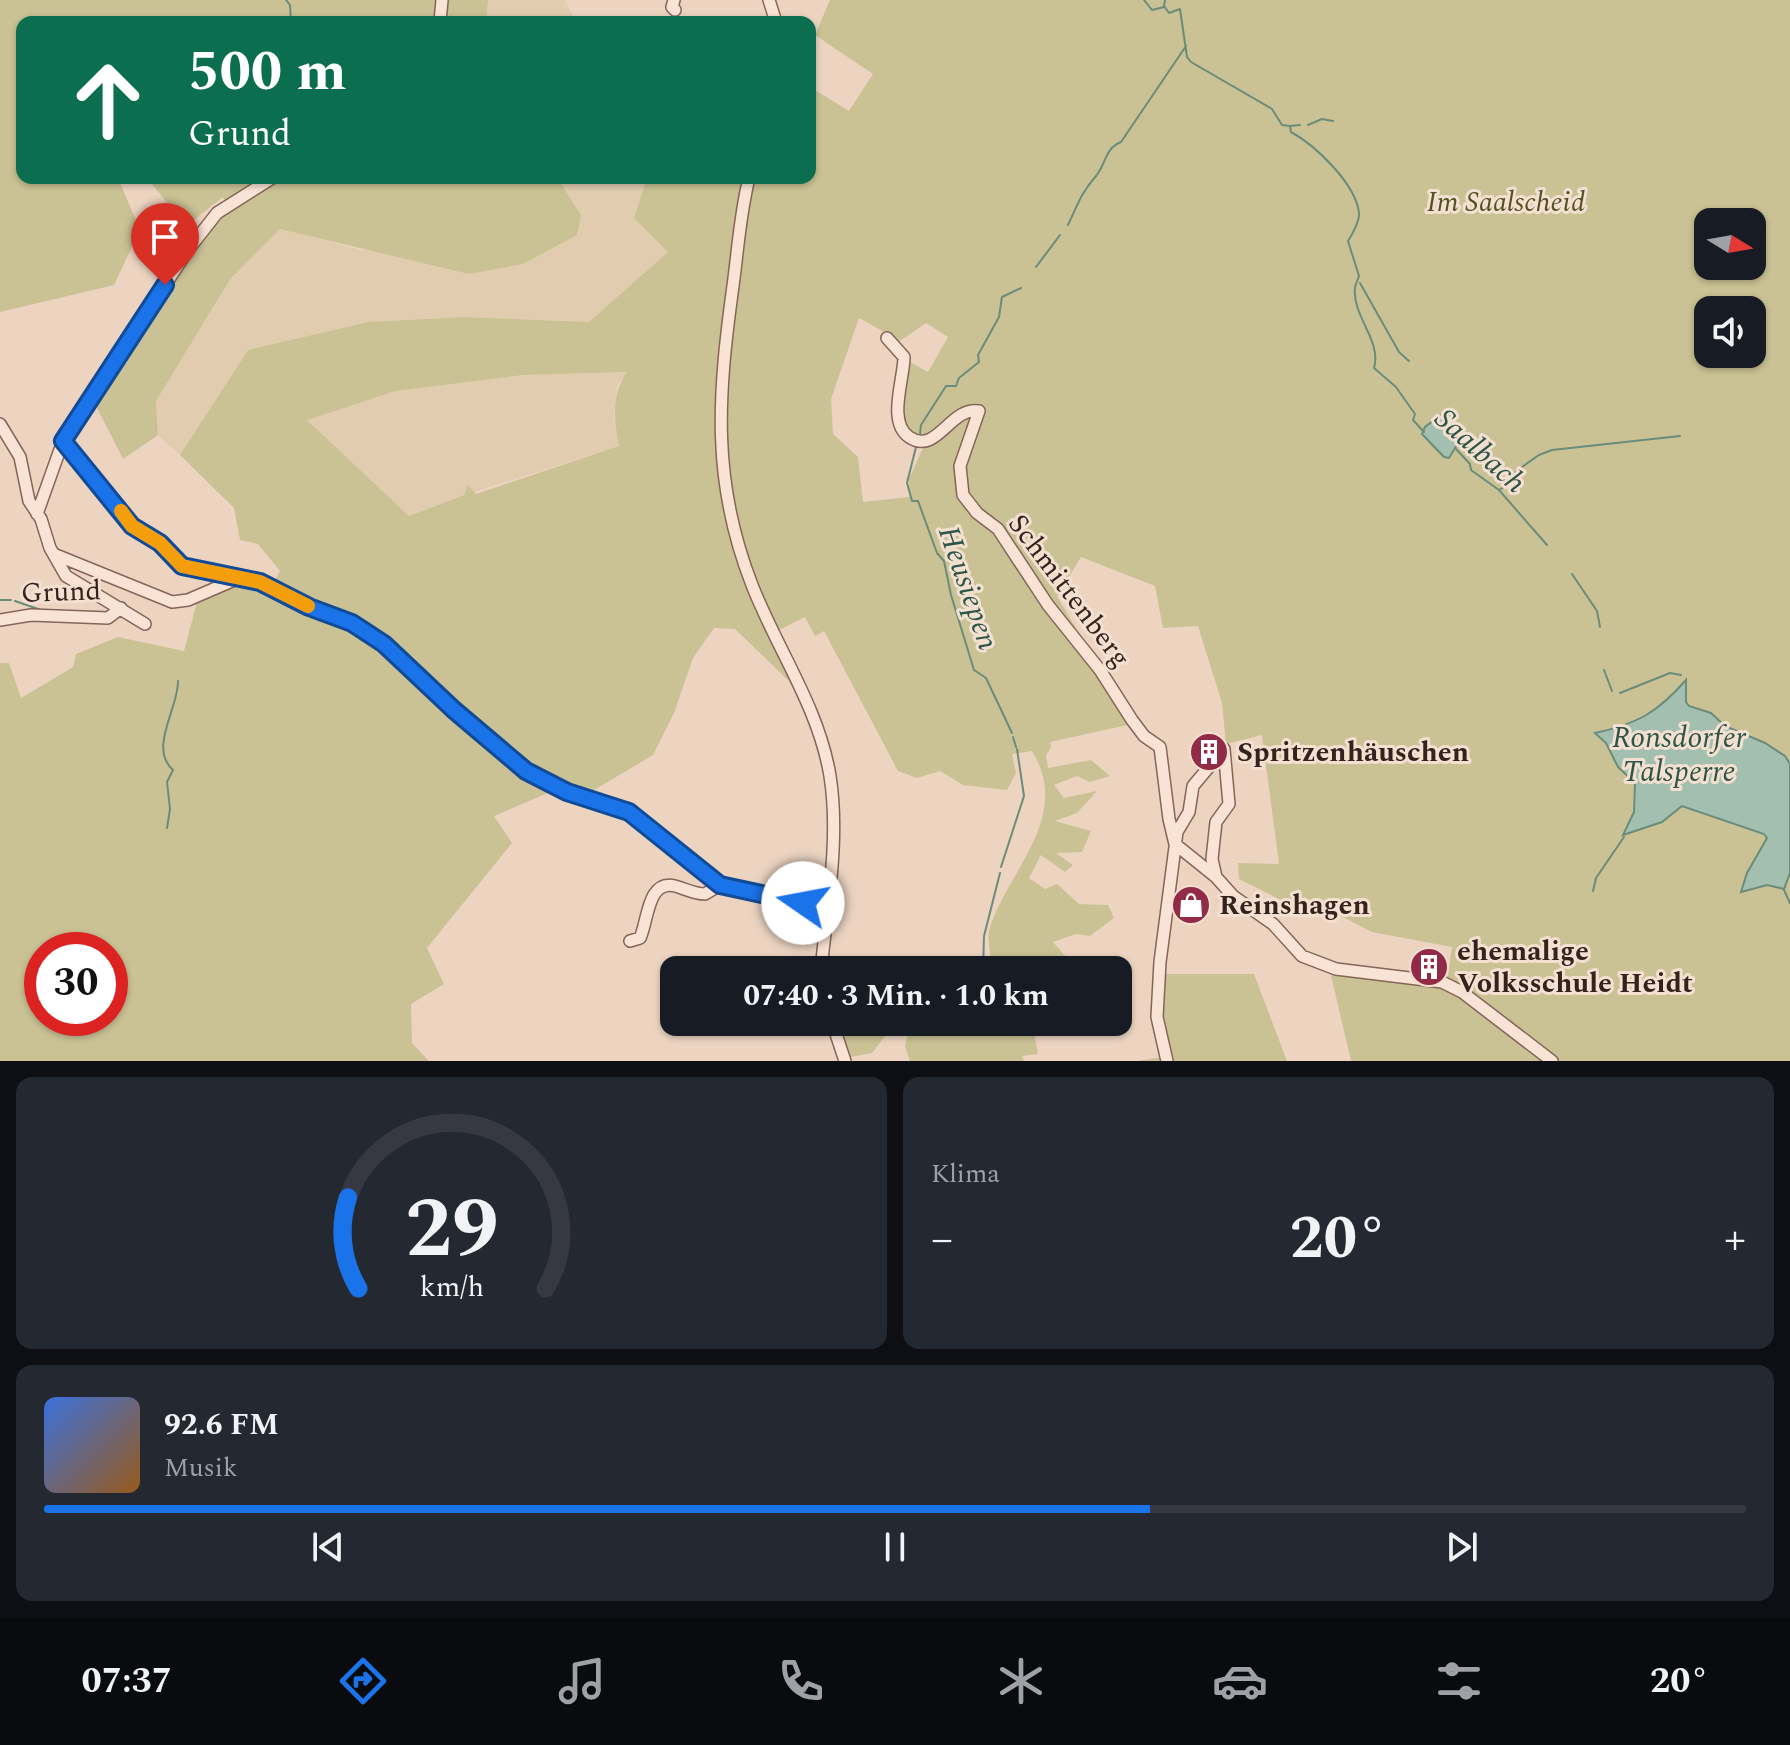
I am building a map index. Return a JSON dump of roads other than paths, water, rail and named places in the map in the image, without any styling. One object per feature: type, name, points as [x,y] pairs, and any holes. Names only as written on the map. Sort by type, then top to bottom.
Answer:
[{"type":"street","points":[[37,514],[63,441],[207,224],[224,207],[263,184]]},
{"type":"street","points":[[748,184],[739,222],[722,385],[720,462],[743,561],[765,617],[818,728],[830,778],[831,858],[822,956]]},
{"type":"street","name":"Schmittenberg","points":[[887,338],[904,357],[898,415],[900,428],[909,437],[918,442],[928,442],[964,412],[979,411],[960,466],[963,495],[977,513],[998,529],[1048,605],[1100,670],[1138,728],[1160,747],[1175,844]]},
{"type":"street","name":"Grund","points":[[0,424],[20,457],[27,495],[66,576],[145,624]]},
{"type":"street","points":[[63,441],[132,526],[160,543],[182,566],[260,582],[364,631],[384,644],[511,760],[548,784],[629,812],[720,885],[827,908]]},
{"type":"street","name":"Grund","points":[[56,555],[180,603],[240,578]]},
{"type":"street","name":"Grund","points":[[0,620],[31,615],[108,618],[121,608]]},
{"type":"street","points":[[1167,1061],[1157,1017],[1160,962],[1177,832],[1189,812],[1193,786],[1224,749],[1229,804],[1216,822],[1212,859],[1216,877]]},
{"type":"street","points":[[1175,844],[1216,877],[1233,896],[1273,924],[1302,956],[1336,969],[1442,982],[1462,992],[1552,1061]]},
{"type":"street","points":[[630,941],[640,938],[651,899],[661,888],[671,885],[705,894],[720,885]]},
{"type":"street","points":[[837,1036],[845,1061]]},
{"type":"water","points":[[1442,414],[1449,415],[1460,440],[1449,458],[1444,457],[1422,434],[1425,427]]},
{"type":"water","name":"Ronsdorfer Talsperre","points":[[1686,680],[1686,702],[1689,706],[1711,713],[1725,726],[1765,743],[1785,756],[1790,764],[1790,873],[1784,889],[1767,885],[1741,892],[1747,873],[1767,838],[1764,834],[1682,806],[1662,822],[1623,835],[1634,812],[1635,783],[1618,767],[1606,743],[1595,733],[1645,716]]},
{"type":"waterway","points":[[286,0],[290,5],[291,16]]},
{"type":"waterway","points":[[1144,0],[1152,10],[1164,7]]},
{"type":"waterway","name":"Saalbach","points":[[1165,0],[1164,6],[1169,13],[1180,9],[1187,57],[1191,62],[1272,109],[1282,125],[1290,126],[1291,132],[1333,166],[1350,190],[1359,213],[1348,241],[1359,276],[1355,298],[1374,348],[1374,368],[1396,387],[1415,414],[1413,420],[1424,432]]},
{"type":"waterway","name":"Heusiepen","points":[[1068,225],[1083,193],[1109,152],[1121,142],[1186,46]]},
{"type":"waterway","points":[[1308,125],[1322,119],[1333,121]]},
{"type":"waterway","points":[[1290,126],[1300,125]]},
{"type":"waterway","name":"Heusiepen","points":[[1036,267],[1060,235]]},
{"type":"waterway","points":[[1360,283],[1399,352],[1409,361]]},
{"type":"waterway","name":"Heusiepen","points":[[920,434],[921,425],[946,386],[956,386],[959,378],[979,362],[978,355],[999,317],[1002,297],[1021,288]]},
{"type":"waterway","points":[[1522,467],[1552,450],[1680,436]]},
{"type":"waterway","name":"Heusiepen","points":[[916,447],[907,483],[912,501],[918,501],[937,553],[944,561],[974,670],[986,678],[1012,733]]},
{"type":"waterway","name":"Saalbach","points":[[1455,448],[1470,464],[1471,470],[1499,490],[1547,545]]},
{"type":"waterway","points":[[1499,490],[1511,483],[1512,474],[1519,471]]},
{"type":"waterway","name":"Saalbach","points":[[1572,574],[1597,611],[1600,627]]},
{"type":"waterway","points":[[0,600],[11,600]]},
{"type":"waterway","points":[[15,601],[41,610]]},
{"type":"waterway","name":"Saalbach","points":[[1604,670],[1612,691]]},
{"type":"waterway","points":[[1620,693],[1670,673],[1681,675]]},
{"type":"waterway","points":[[167,828],[170,809],[167,782],[173,770],[163,750],[178,681]]},
{"type":"waterway","name":"Heusiepen","points":[[1013,737],[1016,747]]},
{"type":"waterway","name":"Heusiepen","points":[[1001,867],[1024,796],[1017,749]]},
{"type":"waterway","points":[[1593,891],[1596,878],[1624,837]]},
{"type":"waterway","name":"Heusiepen","points":[[983,956],[984,936],[1000,873]]},
{"type":"waterway","points":[[1784,890],[1790,903]]},
{"type":"place","name":"Spritzenhäuschen","points":[[1209,752]]},
{"type":"place","name":"Reinshagen","points":[[1191,905]]},
{"type":"place","name":"ehemalige Volksschule Heidt","points":[[1429,967]]},
{"type":"park label","name":"Im Saalscheid","points":[[1506,202]]}]
